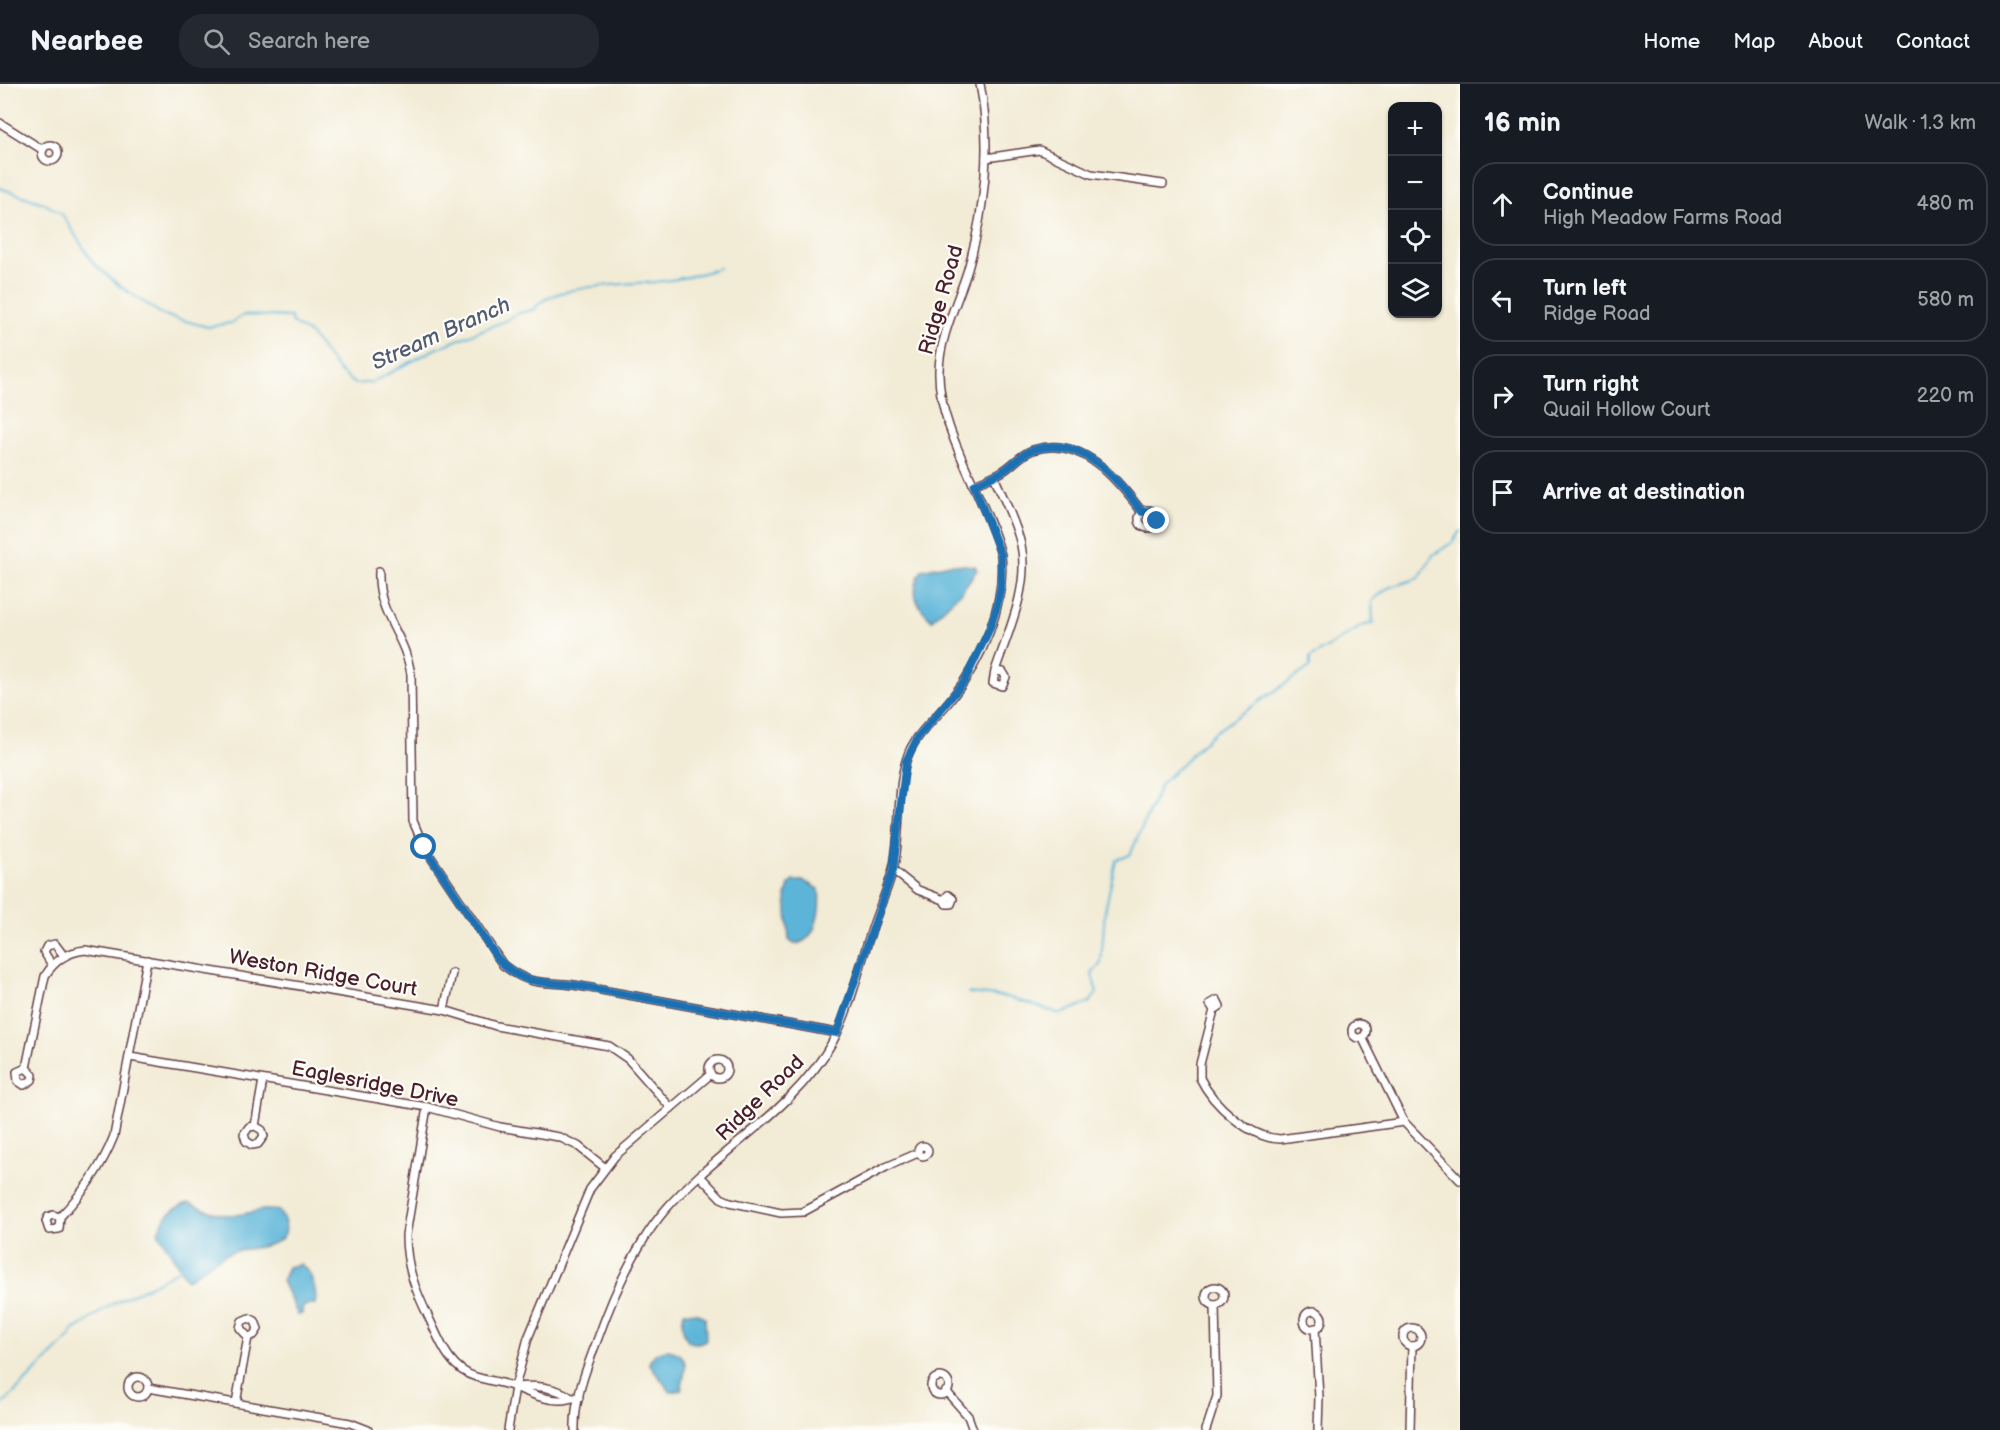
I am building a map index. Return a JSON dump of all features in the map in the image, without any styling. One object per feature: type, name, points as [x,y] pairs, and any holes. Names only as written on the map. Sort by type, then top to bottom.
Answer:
[{"type":"street","name":"Ridge Road","points":[[575,1430],[579,1398],[604,1322],[639,1248],[666,1209],[813,1073],[837,1033],[893,870],[903,778],[911,749],[964,682],[990,628],[997,606],[1001,585],[1001,555],[940,392],[939,366],[949,322],[968,269],[975,238],[986,158],[987,130],[980,84]]},
{"type":"street","points":[[0,123],[43,150]]},
{"type":"street","points":[[986,158],[1039,150],[1091,174],[1163,184]]},
{"type":"street","points":[[974,485],[994,476],[1031,450],[1049,447],[1068,450],[1104,467],[1142,512]]},
{"type":"street","points":[[994,476],[1017,531],[1023,562],[1022,585],[995,671]]},
{"type":"street","points":[[379,571],[378,590],[382,605],[409,660],[411,674],[413,821],[424,847],[503,965],[521,977],[539,984],[574,985],[837,1033]]},
{"type":"street","points":[[893,870],[909,884],[944,900]]},
{"type":"street","points":[[52,965],[44,952],[47,946],[55,944],[64,956]]},
{"type":"street","name":"Weston Ridge Court","points":[[26,1068],[40,991],[52,965],[64,956],[85,950],[444,1010],[496,1026],[609,1046],[628,1059],[671,1108]]},
{"type":"street","points":[[60,1217],[86,1189],[108,1152],[120,1118],[147,960]]},
{"type":"street","points":[[444,1010],[452,973]]},
{"type":"street","points":[[1214,1010],[1200,1064],[1200,1078],[1247,1130],[1260,1136],[1280,1139],[1404,1122]]},
{"type":"street","points":[[1362,1037],[1404,1122],[1460,1180]]},
{"type":"street","name":"Eaglesridge Drive","points":[[130,1057],[427,1107],[500,1127],[559,1137],[578,1146],[604,1167]]},
{"type":"street","points":[[508,1430],[515,1387],[528,1338],[590,1189],[604,1167],[711,1074]]},
{"type":"street","points":[[255,1126],[264,1080]]},
{"type":"street","points":[[427,1107],[406,1235],[408,1262],[414,1288],[444,1350],[459,1368],[477,1378],[515,1387],[531,1394],[562,1400],[570,1397],[579,1398]]},
{"type":"street","points":[[700,1176],[720,1198],[764,1211],[792,1214],[812,1209],[855,1182],[918,1153]]},
{"type":"street","points":[[1206,1430],[1216,1396],[1215,1305]]},
{"type":"street","points":[[1315,1328],[1319,1397],[1318,1430]]},
{"type":"street","points":[[236,1403],[248,1337]]},
{"type":"street","points":[[1410,1430],[1412,1346]]},
{"type":"street","points":[[148,1388],[351,1423],[368,1430]]},
{"type":"street","points":[[946,1391],[968,1416],[974,1430]]},
{"type":"water","points":[[950,564],[975,566],[977,570],[961,592],[932,620],[921,608],[916,596],[918,577],[922,570]]},
{"type":"water","points":[[794,881],[804,881],[819,889],[819,896],[818,914],[813,930],[802,942],[794,944],[789,940],[786,896],[789,885]]},
{"type":"water","points":[[189,1203],[225,1215],[266,1210],[279,1211],[285,1224],[285,1234],[270,1244],[226,1254],[187,1280],[158,1232],[170,1213]]},
{"type":"water","points":[[300,1264],[310,1276],[316,1299],[315,1304],[303,1306],[302,1314],[298,1315],[282,1281],[288,1267]]},
{"type":"water","points":[[684,1312],[698,1313],[705,1318],[706,1340],[693,1343],[688,1340],[683,1331]]},
{"type":"water","points":[[668,1350],[676,1352],[684,1359],[685,1370],[681,1390],[670,1392],[649,1363],[656,1354]]},
{"type":"waterway","name":"Stream Branch","points":[[0,188],[43,203],[61,213],[94,264],[121,287],[163,315],[208,327],[231,323],[244,315],[291,317],[292,323],[310,334],[340,372],[355,384],[373,382],[435,349],[507,320],[516,314],[535,309],[543,301],[555,295],[590,287],[671,280],[719,268]]},
{"type":"waterway","points":[[968,993],[1007,997],[1061,1014],[1090,1002],[1097,993],[1092,974],[1101,963],[1105,911],[1116,860],[1130,855],[1161,784],[1213,733],[1310,667],[1310,658],[1362,626],[1373,623],[1372,601],[1388,588],[1419,578],[1433,555],[1453,542],[1460,531]]},
{"type":"waterway","points":[[0,1407],[71,1336],[72,1331],[111,1305],[156,1283],[182,1267]]},
{"type":"route","points":[[424,847],[496,956],[503,965],[521,977],[539,984],[574,985],[837,1033],[893,870],[906,761],[918,737],[964,682],[975,663],[997,606],[1001,585],[1001,555],[998,542],[974,485],[1003,471],[1031,450],[1049,447],[1068,450],[1095,461],[1113,474],[1142,512],[1146,509],[1152,510],[1155,512],[1157,521]]}]
